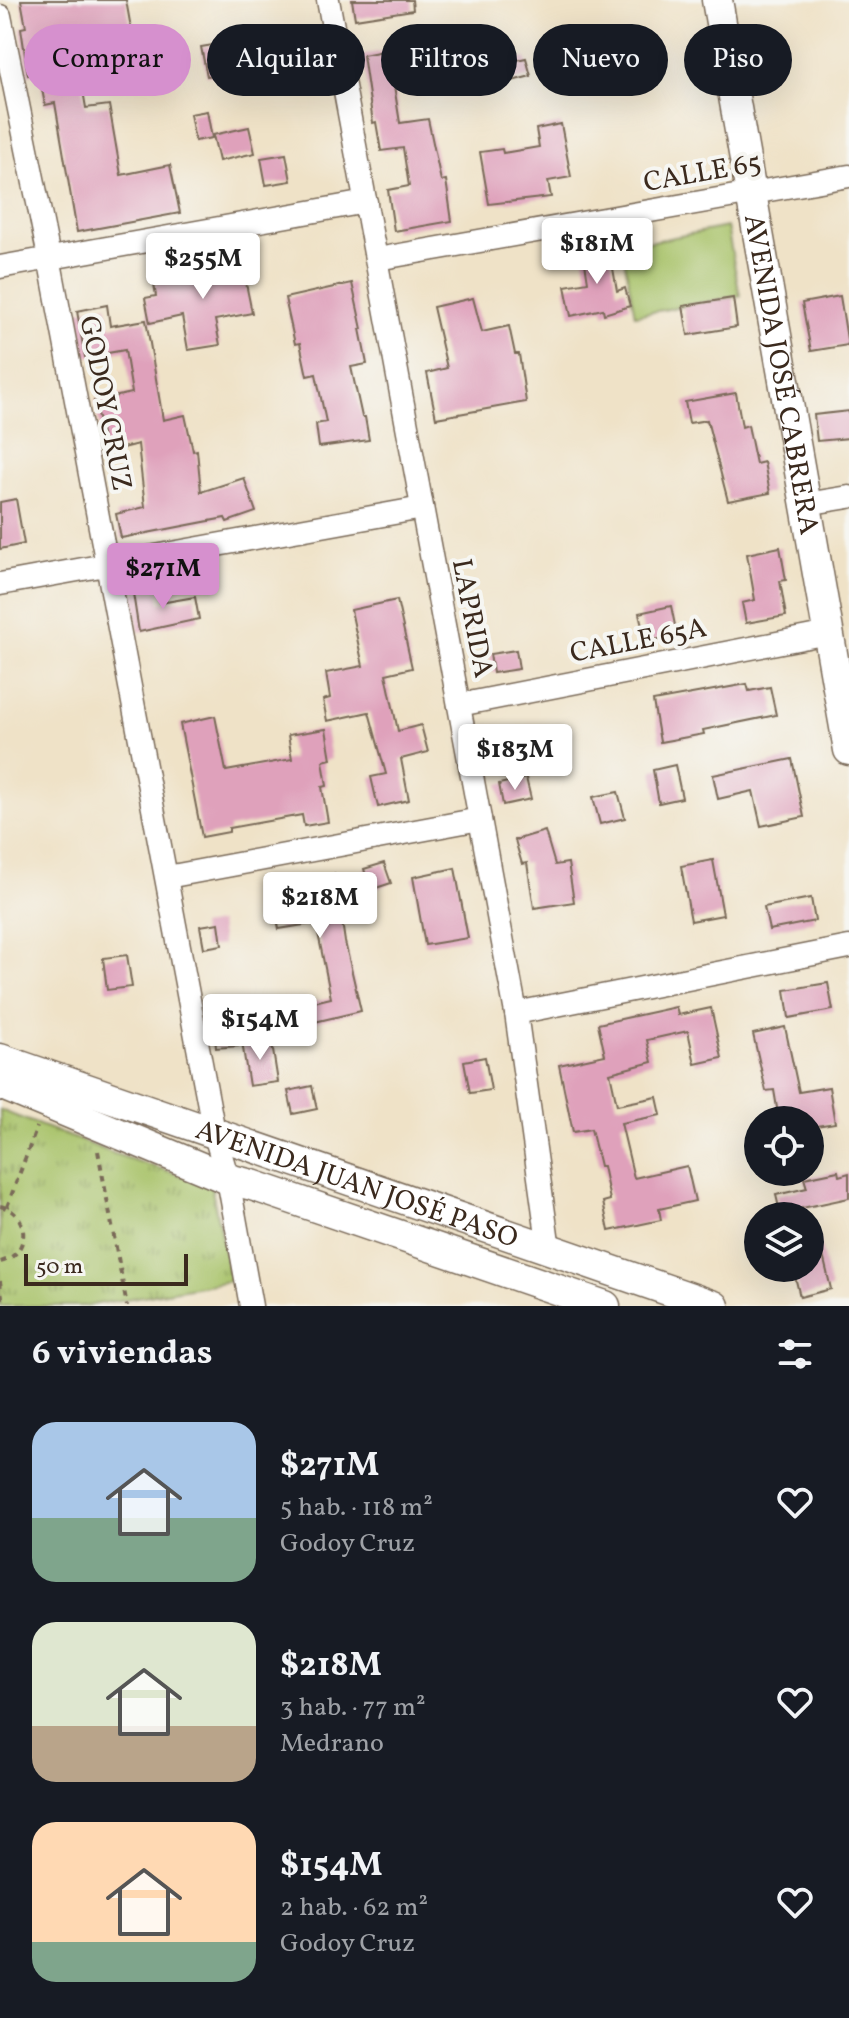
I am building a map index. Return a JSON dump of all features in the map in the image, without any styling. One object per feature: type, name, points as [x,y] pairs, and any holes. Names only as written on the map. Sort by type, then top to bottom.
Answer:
[{"type":"main road","name":"AVENIDA JOSÉ CABRERA","points":[[717,0],[828,633],[844,693],[849,750]]},
{"type":"main road","name":"AVENIDA JUAN JOSÉ PASO","points":[[0,1059],[714,1306]]},
{"type":"main road","name":"AVENIDA JUAN JOSÉ PASO","points":[[0,1084],[228,1179],[588,1303]]},
{"type":"street","name":"LAPRIDA","points":[[328,0],[516,1013],[549,1249]]},
{"type":"street","name":"GODOY CRUZ","points":[[0,16],[49,257],[214,1132],[228,1179]]},
{"type":"street","name":"CALLE 65","points":[[377,259],[849,176]]},
{"type":"street","points":[[0,267],[366,202]]},
{"type":"street","points":[[806,504],[849,497]]},
{"type":"street","points":[[0,584],[422,508]]},
{"type":"street","name":"CALLE 65A","points":[[459,705],[828,633]]},
{"type":"street","points":[[167,877],[480,819]]},
{"type":"street","points":[[516,1013],[849,947]]},
{"type":"street","points":[[228,1179],[247,1305]]},
{"type":"path","points":[[7,1207],[46,1103]]},
{"type":"path","points":[[93,1122],[127,1306]]},
{"type":"path","points":[[0,1206],[7,1207],[20,1220],[24,1239],[15,1256],[0,1262]]},
{"type":"path","points":[[0,1281],[3,1306]]},
{"type":"green space","points":[[727,227],[740,296],[635,315],[622,247]]},
{"type":"green space","points":[[0,1110],[115,1154],[211,1185],[230,1281],[86,1306],[0,1306]]},
{"type":"building","points":[[21,0],[126,0],[130,24],[25,24]]},
{"type":"building","points":[[352,0],[412,0],[413,10],[355,19]]},
{"type":"building","points":[[207,46],[207,76],[201,47]]},
{"type":"building","points":[[381,51],[381,96],[396,96],[400,123],[428,119],[441,181],[446,180],[452,221],[394,231],[388,190],[409,186],[403,148],[381,151],[376,122],[373,123],[365,55]]},
{"type":"building","points":[[526,58],[531,76],[517,80],[517,60]]},
{"type":"building","points":[[43,96],[84,96],[86,108],[109,105],[121,175],[170,165],[180,213],[77,232],[55,103],[45,105]]},
{"type":"building","points":[[207,111],[212,138],[195,141],[190,114]]},
{"type":"building","points":[[561,124],[571,177],[548,181],[551,197],[489,204],[480,152],[502,149],[503,153],[539,147],[536,129]]},
{"type":"building","points":[[249,127],[255,153],[219,161],[213,135]]},
{"type":"building","points":[[286,154],[291,181],[266,185],[261,158]]},
{"type":"building","points":[[609,246],[617,291],[625,288],[630,306],[604,314],[603,309],[571,316],[565,286],[588,282],[583,250]]},
{"type":"building","points":[[240,254],[252,313],[215,320],[220,345],[188,350],[182,316],[150,323],[145,298],[156,296],[154,284],[213,272],[210,260]]},
{"type":"building","points":[[352,283],[367,364],[351,367],[369,440],[319,447],[316,424],[326,422],[316,374],[307,376],[300,343],[295,344],[285,298]]},
{"type":"building","points":[[840,296],[848,345],[811,351],[802,303]]},
{"type":"building","points":[[473,298],[482,332],[509,326],[515,354],[519,354],[526,402],[436,418],[427,373],[447,368],[433,307]]},
{"type":"building","points":[[733,298],[737,327],[688,335],[683,306]]},
{"type":"building","points":[[107,305],[110,326],[146,320],[163,420],[185,415],[193,451],[197,450],[201,492],[244,478],[256,512],[227,522],[225,518],[121,538],[116,514],[145,507],[138,444],[106,452],[94,401],[132,393],[125,350],[85,357],[77,311]]},
{"type":"building","points":[[736,393],[742,427],[748,425],[756,464],[764,462],[770,493],[728,501],[707,420],[689,423],[685,402]]},
{"type":"building","points":[[849,411],[849,438],[817,441],[814,415]]},
{"type":"building","points":[[16,499],[24,544],[0,549],[0,502]]},
{"type":"building","points":[[780,547],[786,580],[780,581],[786,616],[746,623],[742,603],[755,600],[747,554]]},
{"type":"building","points":[[158,590],[160,603],[195,597],[199,619],[139,632],[133,593]]},
{"type":"building","points":[[397,600],[412,668],[386,674],[398,731],[421,725],[428,752],[401,759],[409,800],[378,807],[371,777],[386,774],[369,712],[327,721],[323,700],[330,698],[326,673],[363,666],[351,610]]},
{"type":"building","points":[[671,606],[677,635],[646,642],[639,613]]},
{"type":"building","points":[[516,650],[519,669],[493,673],[490,654]]},
{"type":"building","points":[[747,684],[749,691],[770,687],[776,715],[660,742],[653,701]]},
{"type":"building","points":[[215,716],[226,771],[292,759],[288,735],[326,729],[331,759],[323,761],[327,786],[322,787],[328,822],[304,826],[302,815],[229,828],[229,832],[202,837],[180,724]]},
{"type":"building","points":[[792,759],[804,817],[761,826],[753,791],[718,799],[713,775]]},
{"type":"building","points":[[675,765],[682,798],[659,803],[653,770]]},
{"type":"building","points":[[526,778],[531,799],[503,805],[499,784]]},
{"type":"building","points":[[618,792],[625,818],[600,824],[593,797]]},
{"type":"building","points":[[545,831],[555,865],[568,863],[574,902],[534,908],[527,863],[522,864],[515,840]]},
{"type":"building","points":[[713,860],[723,915],[691,921],[681,866]]},
{"type":"building","points":[[384,863],[391,883],[370,890],[364,869]]},
{"type":"building","points":[[455,868],[468,938],[425,945],[413,877]]},
{"type":"building","points":[[335,874],[345,942],[361,1011],[302,1025],[297,1006],[331,998],[316,923],[279,929],[270,882]]},
{"type":"building","points":[[811,898],[815,921],[769,930],[764,907]]},
{"type":"building","points":[[219,923],[222,945],[204,948],[200,926]]},
{"type":"building","points":[[127,955],[132,987],[107,990],[103,958]]},
{"type":"building","points":[[828,983],[833,1010],[789,1018],[785,990]]},
{"type":"building","points":[[676,1007],[678,1015],[711,1008],[722,1058],[695,1064],[688,1031],[647,1040],[652,1062],[610,1073],[617,1105],[657,1097],[661,1115],[621,1123],[634,1178],[687,1166],[695,1201],[659,1209],[661,1220],[609,1231],[603,1202],[610,1200],[603,1166],[600,1166],[591,1129],[573,1132],[559,1065],[605,1055],[598,1024]]},
{"type":"building","points":[[236,1022],[238,1046],[216,1048],[214,1024]]},
{"type":"building","points":[[785,1027],[799,1092],[829,1087],[835,1123],[824,1125],[824,1106],[777,1106],[774,1090],[766,1091],[753,1034]]},
{"type":"building","points":[[271,1038],[278,1082],[249,1086],[242,1042]]},
{"type":"building","points":[[485,1057],[491,1090],[470,1093],[464,1061]]},
{"type":"building","points":[[312,1086],[317,1109],[293,1114],[288,1091]]},
{"type":"building","points":[[838,1171],[839,1176],[849,1173],[849,1198],[824,1203],[778,1202],[776,1195],[806,1186],[824,1186],[824,1174]]},
{"type":"building","points":[[824,1260],[831,1289],[800,1297],[796,1282],[824,1282]]}]
